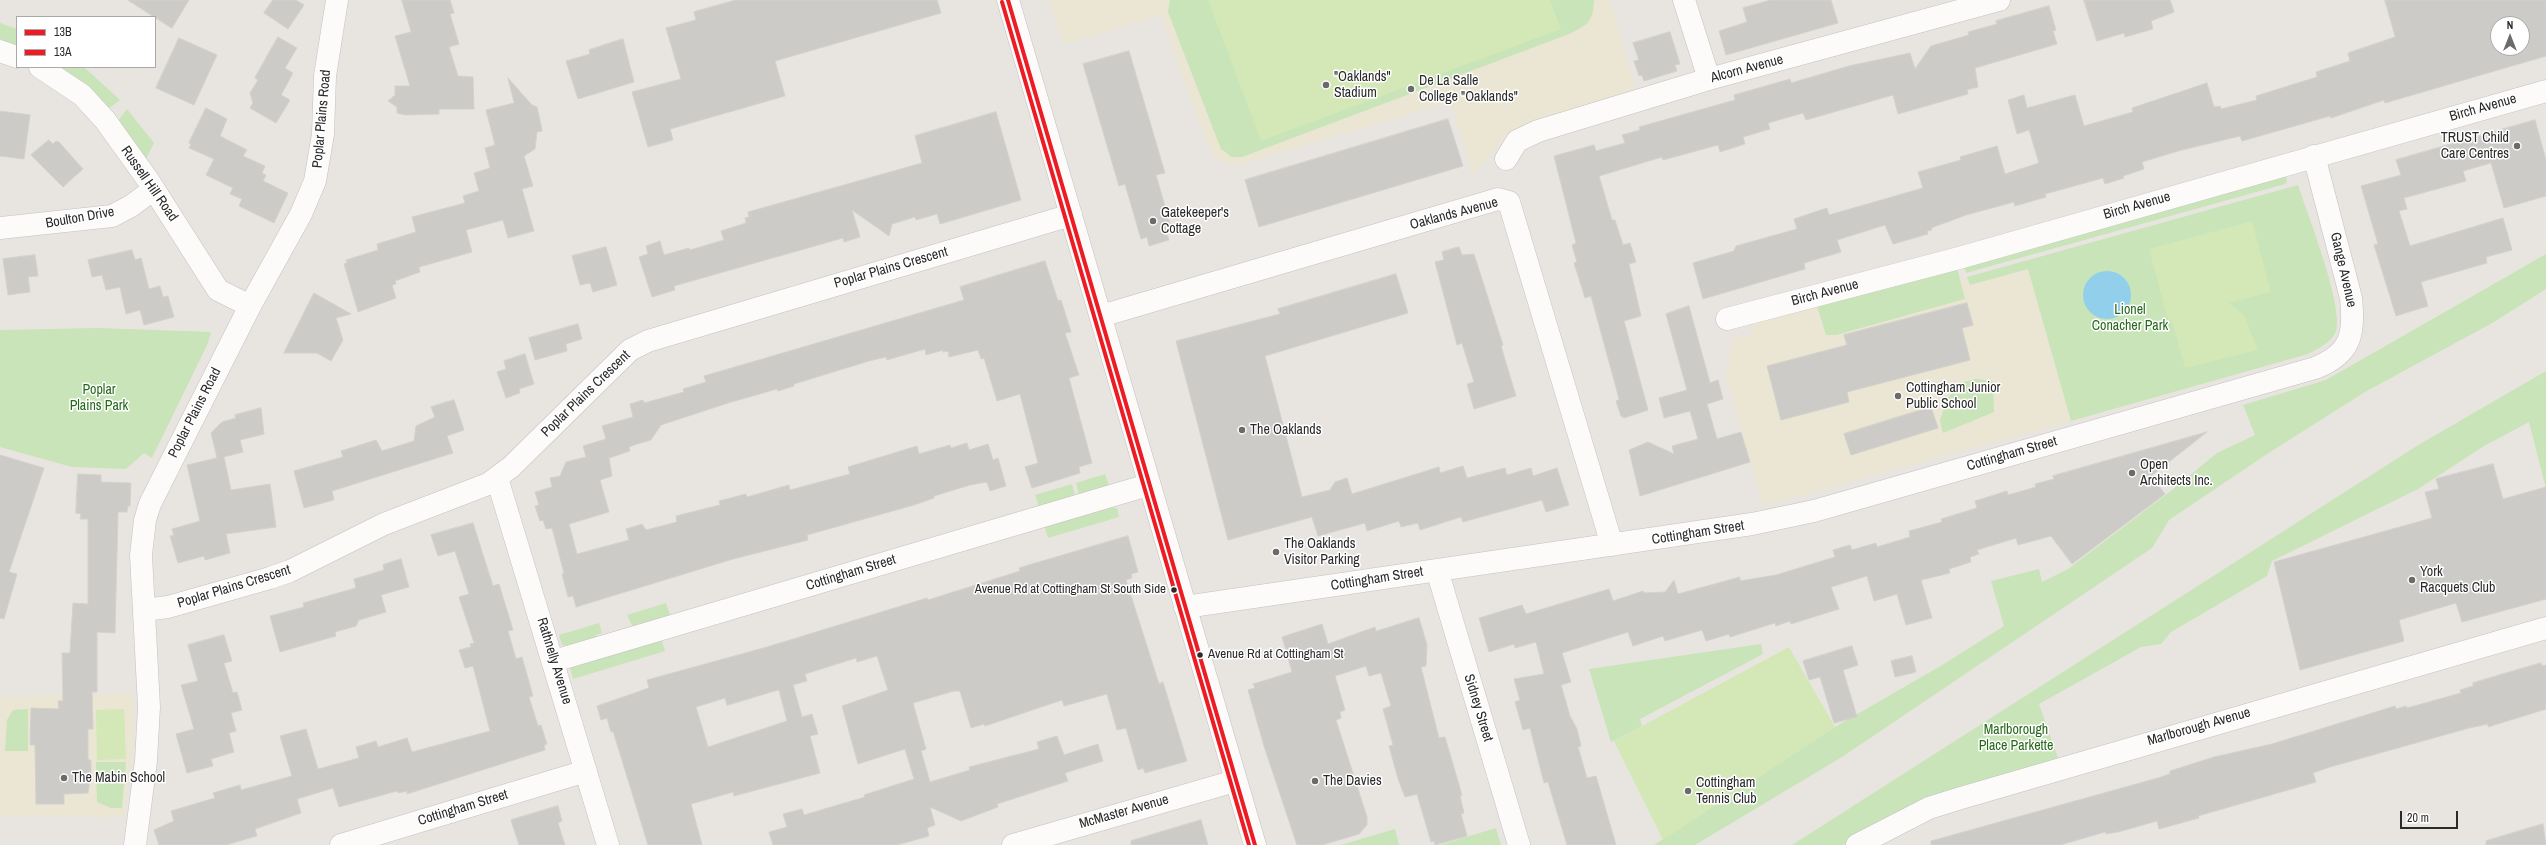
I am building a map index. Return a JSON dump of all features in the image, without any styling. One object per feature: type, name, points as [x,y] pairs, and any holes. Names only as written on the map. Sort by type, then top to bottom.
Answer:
[{"type":"street","name":"Poplar Plains Road","points":[[135,845],[146,761],[149,708],[142,536],[150,504],[250,306],[301,214],[315,181],[323,134],[325,76],[338,0]]},
{"type":"street","points":[[1008,0],[1254,845]]},
{"type":"street","points":[[1684,0],[1709,79]]},
{"type":"street","name":"Alcorn Avenue","points":[[1506,159],[1517,141],[1538,130],[1709,79],[1999,0]]},
{"type":"street","points":[[0,51],[16,57]]},
{"type":"street","name":"Russell Hill Road","points":[[42,68],[82,95],[105,120],[154,189],[218,290],[250,306]]},
{"type":"street","name":"Birch Avenue","points":[[1727,319],[1958,258],[2546,91]]},
{"type":"street","name":"Gange Avenue","points":[[2198,402],[2315,368],[2330,362],[2340,354],[2348,342],[2352,329],[2353,313],[2351,298],[2314,156]]},
{"type":"street","name":"Boulton Drive","points":[[0,228],[112,216],[131,206],[154,189]]},
{"type":"street","name":"Oaklands Avenue","points":[[1101,316],[1498,199],[1509,202],[1612,545]]},
{"type":"street","name":"Poplar Plains Crescent","points":[[144,610],[168,607],[290,571],[384,524],[475,490],[497,478],[630,350],[648,341],[1071,215]]},
{"type":"street","name":"Cottingham Street","points":[[1185,607],[1752,524],[1814,510],[2198,402]]},
{"type":"street","name":"Rathnelly Avenue","points":[[497,478],[554,661],[608,845]]},
{"type":"street","name":"Cottingham Street","points":[[554,661],[1148,485]]},
{"type":"street","name":"Sidney Street","points":[[1437,570],[1519,845]]},
{"type":"street","name":"Marlborough Avenue","points":[[1858,844],[1929,808],[2133,747],[2546,628]]},
{"type":"street","name":"Cottingham Street","points":[[340,845],[586,771]]},
{"type":"street","name":"McMaster Avenue","points":[[1013,845],[1235,781]]},
{"type":"shaded area","name":"De La Salle College \"Oaklands\"","points":[[1049,0],[1610,0],[1636,92],[1536,120],[1515,130],[1501,141],[1473,176],[1451,102],[1235,166],[1216,158],[1206,142],[1161,15],[1063,45]]},
{"type":"shaded area","name":"Cottingham Junior Public School","points":[[2026,261],[2071,421],[1763,506],[1725,372],[1730,362],[1733,333],[1742,339],[1753,336],[1753,324],[1957,268],[1961,279]]},
{"type":"shaded area","name":"The Mabin School","points":[[134,693],[134,739],[124,817],[0,816],[1,697]]},
{"type":"green space","name":"\"Oaklands\" Stadium","points":[[1170,0],[1594,1],[1592,14],[1588,22],[1569,34],[1242,157],[1232,157],[1221,149],[1168,12]]},
{"type":"green space","name":"\"Oaklands\" Stadium","points":[[1208,0],[1550,0],[1561,29],[1261,141]]},
{"type":"green space","points":[[0,23],[16,29],[16,46],[0,39]]},
{"type":"green space","points":[[60,68],[85,68],[120,100],[108,109]]},
{"type":"green space","points":[[127,109],[154,143],[146,159],[117,122]]},
{"type":"green space","points":[[2286,176],[2287,182],[2285,184],[1966,273],[1964,265]]},
{"type":"green space","name":"Lionel Conacher Park","points":[[2298,185],[2330,281],[2335,302],[2337,319],[2336,331],[2331,339],[2324,345],[2308,354],[2071,421],[2028,269],[1970,285],[1967,277]]},
{"type":"green space","points":[[2252,221],[2271,292],[2229,303],[2244,315],[2258,350],[2185,368],[2171,319],[2168,320],[2149,249]]},
{"type":"green space","points":[[2546,254],[2546,289],[2494,322],[2365,392],[2264,456],[2169,520],[2152,548],[1842,757],[1695,845],[1654,845],[1835,727],[1944,664],[2004,626],[1991,581],[2039,569],[2042,582],[2068,569],[2172,490],[2217,453],[2255,435],[2243,405],[2326,380]]},
{"type":"green space","points":[[1957,268],[1965,299],[1836,335],[1826,335],[1817,306]]},
{"type":"green space","name":"Poplar Plains Park","points":[[99,328],[211,332],[208,343],[152,458],[144,453],[126,469],[72,467],[0,447],[0,330]]},
{"type":"green space","name":"Marlborough Place Parkette","points":[[2546,371],[2546,489],[2529,422],[2484,446],[2418,489],[2272,561],[2267,576],[2171,632],[2161,644],[2141,647],[2039,704],[2058,758],[1918,804],[1843,845],[1792,845],[2420,444]]},
{"type":"green space","points":[[1975,379],[1993,381],[1994,412],[1943,433],[1940,420],[1948,398],[1960,383]]},
{"type":"green space","points":[[1105,474],[1109,486],[1079,495],[1076,483]]},
{"type":"green space","points":[[1072,484],[1075,496],[1039,507],[1035,495]]},
{"type":"green space","points":[[1109,507],[1117,508],[1119,517],[1048,538],[1044,525]]},
{"type":"green space","points":[[666,603],[670,615],[633,627],[627,615]]},
{"type":"green space","points":[[599,623],[602,633],[596,635],[597,638],[570,646],[562,645],[559,635]]},
{"type":"green space","points":[[661,638],[665,651],[573,679],[570,668],[572,665]]},
{"type":"green space","points":[[1761,644],[1763,654],[1640,719],[1642,726],[1611,742],[1589,669]]},
{"type":"green space","name":"Cottingham Tennis Club","points":[[1789,647],[1835,727],[1663,840],[1614,741]]},
{"type":"green space","points":[[28,709],[28,751],[5,751],[7,720],[13,710]]},
{"type":"green space","points":[[124,709],[126,759],[97,760],[96,710]]},
{"type":"green space","points":[[96,762],[126,762],[122,808],[111,808],[97,802]]},
{"type":"green space","points":[[1496,828],[1501,845],[1440,845]]},
{"type":"green space","points":[[1395,829],[1399,845],[1341,845]]},
{"type":"water","points":[[2107,271],[2116,273],[2124,278],[2129,286],[2131,295],[2129,304],[2124,312],[2116,317],[2107,319],[2098,317],[2090,312],[2085,304],[2083,295],[2085,286],[2090,278],[2098,273]]},
{"type":"building","points":[[128,0],[189,0],[172,28],[156,18],[156,16],[153,16]]},
{"type":"building","points":[[273,0],[296,0],[304,5],[288,29],[264,13]]},
{"type":"building","points":[[402,0],[450,0],[454,13],[450,14],[459,44],[449,47],[458,76],[473,77],[474,109],[439,109],[439,114],[406,115],[397,113],[397,107],[388,101],[395,95],[395,86],[410,86],[395,36],[411,32]]},
{"type":"building","points":[[736,0],[937,0],[941,13],[775,61],[785,96],[670,129],[673,140],[648,147],[632,92],[681,79],[666,28],[696,20],[694,12]]},
{"type":"building","points":[[1771,0],[1831,0],[1838,23],[1726,55],[1719,31],[1747,22],[1743,8]]},
{"type":"building","points":[[2084,0],[2170,0],[2174,12],[2151,21],[2153,29],[2125,37],[2124,33],[2097,41]]},
{"type":"building","points":[[2385,0],[2546,0],[2546,56],[2385,103],[2384,100],[2331,118],[2330,116],[2242,141],[2240,136],[2178,151],[2142,162],[2144,169],[2123,176],[2124,178],[2105,184],[2103,178],[2045,194],[2046,197],[2015,206],[2014,202],[1966,215],[1931,228],[1932,230],[1927,231],[1928,234],[1893,244],[1885,225],[1837,240],[1841,252],[1804,263],[1805,269],[1703,299],[1693,263],[1734,251],[1736,246],[1797,229],[1794,219],[1827,208],[1829,215],[1923,188],[1918,172],[1961,160],[1960,157],[1997,146],[2005,174],[2039,163],[2029,130],[2017,134],[2008,100],[2024,95],[2027,108],[2075,95],[2084,126],[2133,112],[2132,108],[2207,83],[2214,107],[2220,106],[2221,109],[2257,100],[2256,96],[2317,77],[2316,72],[2350,61],[2348,53],[2395,37]]},
{"type":"building","points":[[2049,6],[2056,30],[2053,31],[2057,44],[1975,68],[1978,87],[1967,90],[1968,94],[1898,114],[1893,95],[1806,120],[1803,113],[1768,123],[1770,129],[1743,137],[1745,144],[1720,152],[1718,145],[1663,160],[1662,157],[1599,176],[1612,220],[1615,220],[1623,245],[1630,243],[1636,262],[1629,264],[1641,316],[1624,321],[1648,410],[1624,418],[1621,416],[1616,401],[1619,400],[1618,395],[1591,296],[1585,298],[1574,263],[1577,262],[1572,245],[1576,243],[1554,156],[1594,145],[1596,151],[1625,143],[1622,135],[1640,130],[1639,127],[1735,100],[1734,95],[1790,79],[1791,83],[1849,66],[1910,53],[1915,69],[1931,46],[1969,35],[1968,32],[1997,24],[1996,21]]},
{"type":"building","points":[[1670,32],[1680,64],[1675,65],[1677,71],[1644,81],[1642,75],[1639,76],[1634,61],[1639,60],[1633,43]]},
{"type":"building","points":[[278,37],[297,48],[285,68],[293,73],[281,95],[290,100],[276,123],[250,108],[253,103],[250,93],[258,80],[255,78]]},
{"type":"building","points":[[179,38],[217,55],[194,105],[156,88]]},
{"type":"building","points":[[623,39],[634,82],[578,99],[566,61],[590,54],[589,50]]},
{"type":"building","points":[[1129,51],[1165,173],[1156,175],[1172,230],[1166,232],[1169,240],[1149,246],[1147,237],[1141,239],[1125,184],[1119,186],[1083,64]]},
{"type":"building","points":[[508,78],[532,105],[537,107],[541,125],[542,131],[537,132],[535,149],[524,156],[533,186],[522,189],[534,231],[508,238],[503,220],[466,230],[472,252],[419,267],[420,272],[395,281],[396,284],[392,285],[396,298],[358,312],[344,264],[347,263],[346,260],[378,250],[377,244],[416,232],[412,217],[465,203],[463,196],[479,191],[474,173],[490,168],[485,148],[495,145],[486,110],[514,103]]},
{"type":"building","points":[[206,108],[227,119],[220,136],[247,150],[243,156],[265,166],[262,173],[266,175],[263,181],[288,193],[274,223],[239,206],[242,199],[230,194],[233,188],[206,175],[214,159],[189,148],[191,144],[189,143]]},
{"type":"building","points":[[0,111],[30,115],[24,159],[0,156]]},
{"type":"building","points":[[996,112],[1021,200],[940,224],[937,214],[916,220],[915,217],[892,224],[889,236],[852,210],[860,237],[844,242],[843,238],[674,286],[675,290],[652,297],[639,257],[648,254],[646,246],[660,241],[664,255],[689,248],[690,250],[724,240],[721,231],[746,223],[745,218],[749,217],[748,212],[922,163],[915,136]]},
{"type":"building","points":[[1448,119],[1463,166],[1259,227],[1245,180]]},
{"type":"building","points":[[2535,120],[2546,160],[2546,196],[2504,208],[2491,163],[2463,171],[2466,181],[2404,198],[2407,209],[2399,211],[2410,246],[2503,218],[2512,250],[2486,257],[2487,263],[2421,282],[2428,306],[2396,316],[2374,245],[2378,244],[2361,186],[2401,175],[2396,160]]},
{"type":"building","points":[[49,140],[53,144],[56,141],[59,142],[83,169],[63,187],[31,155]]},
{"type":"building","points":[[606,247],[617,285],[593,292],[590,283],[580,285],[572,256]]},
{"type":"building","points":[[1459,247],[1462,255],[1474,254],[1503,345],[1501,346],[1516,396],[1474,409],[1467,384],[1474,382],[1462,343],[1457,345],[1435,262],[1444,260],[1442,252]]},
{"type":"building","points":[[132,250],[135,260],[141,258],[149,289],[160,286],[163,297],[168,296],[174,317],[144,325],[140,310],[126,314],[120,287],[106,290],[102,275],[92,277],[88,260]]},
{"type":"building","points":[[35,255],[38,276],[28,277],[30,292],[8,295],[3,259]]},
{"type":"building","points":[[1045,261],[1058,301],[1061,300],[1071,332],[1065,333],[1079,375],[1069,378],[1092,463],[1079,467],[1080,473],[1032,488],[1025,467],[1038,463],[1020,394],[997,401],[984,358],[981,359],[978,350],[949,357],[948,351],[943,352],[943,350],[926,355],[925,349],[887,360],[886,357],[869,361],[794,384],[794,386],[778,391],[777,389],[728,403],[661,425],[651,440],[629,447],[630,451],[609,458],[612,476],[600,480],[609,512],[569,524],[577,554],[629,540],[626,529],[642,524],[646,530],[677,522],[676,516],[720,505],[719,501],[746,494],[747,497],[789,485],[790,490],[850,474],[848,467],[917,446],[919,454],[950,445],[951,448],[967,443],[969,450],[988,444],[993,460],[998,458],[1006,486],[990,491],[987,482],[970,485],[934,496],[934,498],[914,505],[807,535],[808,540],[733,559],[576,607],[573,596],[568,597],[562,574],[564,573],[552,528],[546,529],[543,520],[540,521],[535,506],[539,505],[535,492],[552,487],[550,478],[560,476],[566,462],[586,457],[583,446],[606,439],[602,426],[633,417],[630,404],[643,400],[644,403],[684,392],[683,389],[706,382],[704,376],[964,300],[960,287]]},
{"type":"building","points":[[1396,274],[1408,313],[1265,356],[1302,497],[1330,490],[1335,482],[1347,478],[1352,494],[1439,467],[1440,473],[1463,466],[1467,478],[1505,468],[1507,475],[1531,468],[1533,476],[1557,468],[1569,505],[1546,512],[1542,500],[1463,522],[1461,517],[1420,530],[1418,523],[1401,527],[1399,521],[1367,531],[1365,523],[1318,536],[1312,517],[1228,540],[1176,341],[1280,314],[1278,309]]},
{"type":"building","points":[[314,293],[351,314],[336,318],[343,340],[331,361],[317,353],[284,353]]},
{"type":"building","points":[[1967,303],[1973,325],[1962,328],[1970,360],[1847,392],[1849,402],[1781,420],[1767,366],[1847,345],[1844,335]]},
{"type":"building","points":[[1689,306],[1710,383],[1718,380],[1723,399],[1707,404],[1717,439],[1741,432],[1750,462],[1640,496],[1629,450],[1648,442],[1674,454],[1672,446],[1698,439],[1690,411],[1664,418],[1659,398],[1687,390],[1666,314]]},
{"type":"building","points":[[578,324],[582,339],[566,344],[567,351],[535,360],[529,338]]},
{"type":"building","points":[[525,354],[534,384],[519,389],[520,393],[506,398],[497,372],[506,369],[504,361]]},
{"type":"building","points":[[454,400],[464,430],[447,436],[453,453],[332,491],[334,500],[304,508],[294,471],[343,457],[341,451],[376,440],[382,451],[414,441],[416,426],[435,417],[431,407]]},
{"type":"building","points":[[1931,407],[1938,428],[1851,455],[1844,434]]},
{"type":"building","points":[[261,408],[264,434],[240,440],[243,452],[224,457],[231,490],[270,484],[276,527],[226,534],[230,553],[205,560],[204,556],[178,563],[170,536],[174,535],[172,529],[200,521],[187,465],[217,458],[211,433],[222,422],[236,418],[235,415]]},
{"type":"building","points":[[2207,432],[2151,476],[2165,494],[2072,564],[2051,536],[2018,545],[2016,538],[1977,550],[1979,554],[1970,557],[1971,562],[1949,569],[1950,573],[1921,580],[1932,618],[1906,625],[1897,594],[1874,601],[1867,576],[1831,587],[1839,609],[1791,624],[1790,621],[1776,626],[1775,623],[1730,637],[1729,634],[1706,641],[1702,630],[1665,641],[1663,636],[1633,646],[1628,632],[1562,653],[1571,682],[1561,685],[1570,716],[1577,729],[1581,746],[1578,747],[1587,778],[1596,776],[1616,845],[1567,845],[1548,782],[1544,783],[1530,728],[1523,730],[1515,702],[1520,700],[1514,679],[1544,674],[1536,642],[1515,648],[1514,644],[1489,652],[1479,618],[1522,605],[1526,614],[1609,589],[1613,601],[1643,591],[1644,593],[1665,592],[1674,580],[1678,594],[1740,577],[1740,581],[1776,575],[1835,557],[1833,550],[1850,545],[1852,550],[1876,543],[1877,547],[1910,537],[1909,531],[1942,522],[1941,519],[1977,508],[1975,501],[2007,491],[2008,495],[2036,487],[2035,484],[2054,479],[2053,476]]},
{"type":"building","points":[[0,455],[44,468],[9,572],[17,574],[4,619],[0,618]]},
{"type":"building","name":"York Racquets Club","points":[[2493,464],[2503,499],[2546,487],[2546,599],[2462,622],[2456,603],[2399,620],[2404,641],[2300,670],[2274,562],[2432,518],[2425,492],[2439,489],[2436,479]]},
{"type":"building","points":[[78,474],[101,475],[101,482],[131,483],[130,506],[128,506],[127,512],[118,512],[115,633],[97,632],[97,692],[92,692],[93,729],[88,729],[88,759],[91,761],[91,772],[88,793],[64,794],[64,804],[36,804],[35,745],[30,745],[31,708],[59,709],[58,701],[63,701],[62,653],[70,653],[73,603],[88,604],[88,519],[80,519],[81,514],[76,513]]},
{"type":"building","points":[[473,523],[493,586],[499,584],[513,630],[508,631],[516,659],[522,657],[533,696],[529,697],[538,726],[541,725],[547,744],[544,745],[545,750],[407,794],[407,791],[398,793],[397,791],[339,807],[333,788],[297,799],[301,813],[255,829],[257,836],[226,845],[159,845],[154,830],[174,821],[171,811],[215,798],[213,793],[240,785],[241,790],[292,776],[280,736],[306,729],[318,769],[359,758],[356,747],[376,741],[378,747],[407,738],[412,752],[490,731],[473,666],[465,668],[459,650],[471,647],[470,644],[474,643],[459,597],[469,594],[455,551],[438,556],[431,535]]},
{"type":"building","points":[[1128,536],[1138,572],[1131,574],[1132,578],[1126,580],[1159,684],[1163,682],[1187,761],[1145,773],[1143,768],[1138,770],[1126,728],[1117,730],[1107,694],[1064,706],[1062,700],[985,726],[984,724],[971,728],[960,691],[954,691],[913,703],[926,749],[921,751],[930,782],[970,770],[969,767],[1039,749],[1037,742],[1057,736],[1064,755],[1098,744],[1103,761],[1065,773],[1068,781],[997,804],[998,807],[961,821],[930,807],[935,825],[927,828],[929,836],[897,845],[773,845],[769,832],[787,827],[783,814],[802,809],[804,815],[865,797],[864,795],[914,779],[905,749],[858,764],[842,706],[888,690],[877,656],[857,662],[856,658],[805,674],[807,681],[793,685],[802,717],[812,714],[818,734],[810,736],[820,773],[734,796],[733,792],[691,804],[702,845],[648,845],[613,731],[611,732],[607,718],[601,720],[597,706],[649,688],[647,680],[767,647],[927,598],[928,600],[1020,571],[1019,568]],"holes":[[[779,690],[787,721],[708,747],[696,707],[725,698],[727,705]]]},
{"type":"building","points":[[401,559],[409,587],[381,595],[386,612],[359,620],[356,626],[335,632],[336,636],[280,652],[270,616],[304,607],[303,603],[356,588],[354,579],[384,570],[383,565]]},
{"type":"building","points":[[1419,618],[1427,645],[1426,666],[1421,667],[1439,738],[1445,737],[1462,795],[1460,796],[1464,813],[1461,814],[1467,836],[1435,845],[1434,841],[1431,842],[1417,794],[1405,797],[1398,779],[1389,746],[1393,745],[1383,709],[1391,706],[1381,673],[1369,676],[1366,666],[1335,676],[1345,710],[1340,712],[1341,718],[1336,720],[1367,817],[1367,825],[1359,834],[1322,845],[1297,845],[1264,746],[1248,690],[1255,688],[1253,684],[1292,672],[1282,637],[1322,624],[1328,644],[1375,627],[1376,631]]},
{"type":"building","points":[[224,635],[232,661],[224,663],[233,693],[237,692],[242,710],[231,713],[236,731],[229,733],[234,752],[211,759],[213,766],[187,773],[176,734],[194,729],[181,685],[198,681],[188,645]]},
{"type":"building","points":[[1852,646],[1858,665],[1843,670],[1857,717],[1834,723],[1820,677],[1809,680],[1803,661]]},
{"type":"building","points":[[1912,656],[1916,672],[1895,677],[1891,661]]},
{"type":"building","points":[[2541,663],[2542,666],[2546,665],[2546,709],[2488,727],[2488,724],[2469,728],[2330,767],[2313,773],[2316,782],[2198,816],[2199,818],[2159,829],[2157,821],[2118,832],[2106,834],[2105,832],[2060,845],[1931,845],[1931,841],[2158,778],[2170,774],[2170,771],[2214,757],[2272,744],[2395,706],[2396,709],[2406,706],[2407,708],[2461,693],[2460,690],[2473,686],[2473,683]]},
{"type":"building","points":[[558,806],[562,821],[558,823],[565,845],[519,845],[511,820]]},
{"type":"building","points":[[1201,820],[1208,845],[1131,845],[1131,841]]},
{"type":"building","points":[[2543,824],[2546,845],[2486,845],[2486,841]]},
{"type":"transit line","name":"13B","points":[[1008,0],[1255,845]]},
{"type":"transit line","name":"13A","points":[[1002,2],[1249,845]]},
{"type":"place","name":"\"Oaklands\" Stadium","points":[[1326,85]]},
{"type":"place","name":"De La Salle College \"Oaklands\"","points":[[1411,89]]},
{"type":"place","name":"TRUST Child Care Centres","points":[[2517,146]]},
{"type":"place","name":"Gatekeeper's Cottage","points":[[1153,221]]},
{"type":"place","name":"Cottingham Junior Public School","points":[[1898,396]]},
{"type":"place","name":"The Oaklands","points":[[1242,430]]},
{"type":"place","name":"Open Architects Inc.","points":[[2132,473]]},
{"type":"place","name":"The Oaklands Visitor Parking","points":[[1276,552]]},
{"type":"place","name":"York Racquets Club","points":[[2412,580]]},
{"type":"place","name":"Avenue Rd at Cottingham St South Side","points":[[1174,590]]},
{"type":"place","name":"Avenue Rd at Cottingham St","points":[[1200,655]]},
{"type":"place","name":"The Mabin School","points":[[64,778]]},
{"type":"place","name":"The Davies","points":[[1315,781]]},
{"type":"place","name":"Cottingham Tennis Club","points":[[1688,791]]}]
